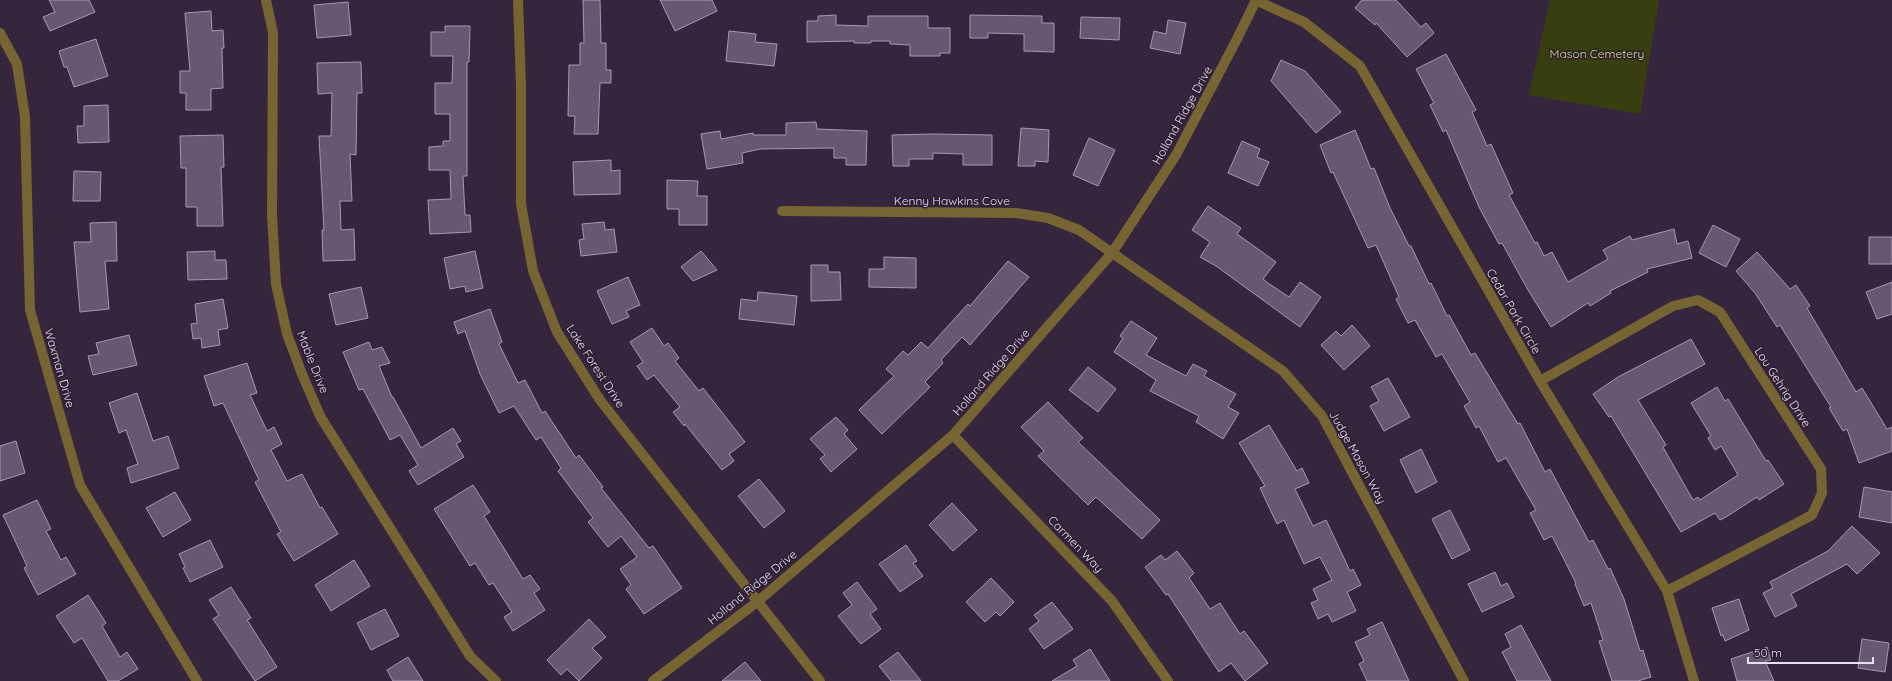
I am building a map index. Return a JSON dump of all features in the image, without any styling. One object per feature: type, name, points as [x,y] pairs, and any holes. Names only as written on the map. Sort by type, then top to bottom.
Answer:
[{"type":"street","name":"Mable Drive","points":[[266,0],[273,33],[272,215],[276,284],[287,334],[320,416],[470,656],[496,681]]},
{"type":"street","name":"Lake Forest Drive","points":[[518,0],[521,88],[521,204],[533,271],[557,332],[600,400],[820,681]]},
{"type":"street","name":"Holland Ridge Drive","points":[[652,681],[757,602],[953,435],[1112,253],[1176,155],[1237,40],[1256,0]]},
{"type":"street","name":"Cedar Park Circle","points":[[1256,0],[1304,22],[1360,66],[1540,381],[1667,591],[1694,681]]},
{"type":"street","name":"Waxman Drive","points":[[0,33],[17,64],[25,117],[30,310],[80,485],[197,681]]},
{"type":"street","name":"Kenny Hawkins Cove","points":[[782,211],[1016,213],[1048,218],[1079,230],[1112,253]]},
{"type":"street","name":"Judge Mason Way","points":[[1112,253],[1283,371],[1322,416],[1464,681]]},
{"type":"street","name":"Lou Gehrig Drive","points":[[1540,381],[1672,306],[1698,300],[1720,312],[1821,469],[1822,493],[1812,515],[1667,591]]},
{"type":"street","name":"Carmen Way","points":[[953,435],[1112,601],[1168,681]]},
{"type":"green space","name":"Mason Cemetery","points":[[1550,0],[1659,0],[1640,114],[1529,95]]},
{"type":"building","points":[[49,0],[89,0],[95,12],[50,31],[43,17],[55,12]]},
{"type":"building","points":[[583,0],[600,0],[601,43],[606,43],[606,70],[611,70],[611,83],[600,83],[598,134],[574,134],[575,116],[568,116],[569,65],[580,65],[580,43],[584,43]]},
{"type":"building","points":[[660,0],[712,0],[717,11],[675,31]]},
{"type":"building","points":[[1362,0],[1396,0],[1421,27],[1426,23],[1434,33],[1407,57],[1376,23],[1375,25],[1355,8]]},
{"type":"building","points":[[348,2],[351,35],[317,38],[314,5]]},
{"type":"building","points":[[211,11],[212,31],[223,30],[223,88],[211,89],[211,110],[186,110],[186,93],[180,93],[180,71],[190,71],[185,13]]},
{"type":"building","points":[[836,15],[836,25],[868,26],[868,16],[928,16],[928,28],[950,28],[950,53],[940,53],[940,56],[910,56],[910,45],[890,44],[890,41],[871,41],[871,43],[854,43],[854,41],[807,42],[807,21],[818,21],[818,16]]},
{"type":"building","points":[[970,15],[1042,16],[1042,23],[1054,23],[1054,52],[1024,51],[1024,34],[988,33],[988,38],[970,38]]},
{"type":"building","points":[[1081,17],[1120,18],[1119,40],[1080,38]]},
{"type":"building","points":[[1168,20],[1186,23],[1180,54],[1150,48],[1154,31],[1166,34]]},
{"type":"building","points":[[445,26],[470,26],[469,62],[467,62],[467,176],[463,176],[465,215],[470,215],[471,232],[430,234],[428,200],[451,199],[450,170],[429,170],[429,147],[443,146],[443,141],[450,141],[450,114],[435,114],[435,83],[452,83],[453,56],[431,56],[431,32],[445,32]]},
{"type":"building","points":[[729,31],[756,34],[755,42],[777,44],[774,66],[726,61]]},
{"type":"building","points":[[96,39],[108,76],[74,87],[67,67],[64,67],[59,51]]},
{"type":"building","points":[[1446,54],[1476,110],[1472,112],[1487,146],[1491,144],[1513,193],[1509,195],[1535,243],[1537,242],[1544,256],[1552,252],[1568,282],[1608,259],[1603,250],[1630,236],[1632,240],[1674,229],[1677,244],[1688,241],[1692,258],[1647,269],[1648,272],[1610,291],[1611,293],[1590,306],[1588,303],[1551,327],[1528,290],[1502,243],[1499,244],[1479,207],[1446,130],[1443,132],[1430,105],[1434,103],[1416,69]]},
{"type":"building","points":[[1281,60],[1305,71],[1341,112],[1316,133],[1271,81]]},
{"type":"building","points":[[361,62],[362,93],[357,93],[356,155],[350,154],[352,201],[340,201],[341,230],[354,229],[355,260],[323,261],[322,230],[324,230],[319,136],[331,136],[332,93],[318,94],[317,63]]},
{"type":"building","points":[[108,105],[109,142],[78,143],[77,126],[84,126],[84,106]]},
{"type":"building","points":[[816,122],[817,129],[867,131],[866,165],[846,165],[846,158],[834,158],[834,148],[760,149],[742,153],[743,163],[707,169],[701,134],[720,131],[721,139],[753,133],[753,135],[786,135],[786,123]]},
{"type":"building","points":[[1021,128],[1049,130],[1048,162],[1035,161],[1035,166],[1018,166]]},
{"type":"building","points":[[1355,130],[1371,169],[1374,168],[1390,208],[1409,246],[1411,246],[1429,284],[1431,283],[1447,316],[1449,315],[1471,355],[1475,353],[1518,424],[1520,423],[1545,472],[1550,469],[1589,542],[1593,540],[1608,569],[1610,568],[1624,599],[1640,651],[1643,650],[1651,677],[1638,681],[1612,681],[1599,641],[1603,640],[1591,603],[1584,606],[1575,584],[1576,583],[1552,536],[1544,540],[1530,513],[1536,510],[1506,458],[1498,462],[1479,426],[1476,428],[1464,406],[1470,402],[1442,354],[1436,357],[1415,320],[1408,323],[1396,299],[1399,297],[1376,245],[1368,248],[1333,172],[1331,173],[1320,145]]},
{"type":"building","points":[[223,135],[224,167],[221,167],[223,226],[197,226],[197,207],[186,207],[186,168],[181,168],[180,136]]},
{"type":"building","points":[[892,135],[992,135],[992,165],[963,165],[963,154],[933,153],[933,159],[909,159],[909,166],[893,166]]},
{"type":"building","points":[[1089,138],[1115,150],[1098,186],[1073,175]]},
{"type":"building","points":[[1242,141],[1260,149],[1257,157],[1269,162],[1258,186],[1228,173]]},
{"type":"building","points":[[611,160],[611,171],[620,170],[620,194],[574,195],[573,162]]},
{"type":"building","points":[[74,171],[101,172],[100,201],[73,201]]},
{"type":"building","points":[[667,180],[698,181],[697,196],[707,196],[707,225],[679,225],[679,209],[667,209]]},
{"type":"building","points":[[1208,206],[1241,228],[1237,234],[1276,262],[1263,279],[1289,297],[1300,282],[1321,297],[1300,327],[1216,266],[1200,257],[1210,242],[1192,230]]},
{"type":"building","points":[[116,222],[117,261],[105,261],[109,309],[80,312],[74,242],[91,242],[90,223]]},
{"type":"building","points":[[604,222],[605,230],[614,229],[617,252],[581,256],[579,240],[584,239],[582,224]]},
{"type":"building","points":[[1713,225],[1740,239],[1726,267],[1699,253]]},
{"type":"building","points":[[1869,237],[1892,237],[1892,264],[1869,264]]},
{"type":"building","points":[[215,251],[215,260],[226,260],[227,279],[188,280],[187,252]]},
{"type":"building","points":[[475,251],[483,288],[466,292],[465,286],[450,289],[444,258]]},
{"type":"building","points":[[701,251],[717,270],[693,281],[681,267]]},
{"type":"building","points":[[1757,252],[1790,289],[1796,285],[1810,306],[1807,308],[1856,392],[1862,388],[1887,429],[1892,427],[1892,451],[1859,463],[1847,429],[1843,431],[1829,408],[1831,407],[1780,325],[1777,327],[1755,293],[1736,271]]},
{"type":"building","points":[[884,257],[916,258],[916,288],[869,287],[869,269],[884,269]]},
{"type":"building","points":[[1008,261],[1029,277],[970,345],[962,337],[941,360],[943,363],[925,382],[930,387],[882,434],[859,410],[894,376],[886,369],[903,351],[908,355],[921,342],[928,348],[968,304],[970,306]]},
{"type":"building","points":[[811,265],[828,265],[828,272],[840,272],[841,300],[811,301]]},
{"type":"building","points":[[628,277],[640,305],[626,311],[629,317],[612,324],[597,291]]},
{"type":"building","points":[[1892,282],[1892,314],[1877,319],[1866,292]]},
{"type":"building","points":[[361,287],[368,318],[336,325],[329,294]]},
{"type":"building","points":[[758,292],[797,296],[794,325],[739,319],[741,299],[757,301]]},
{"type":"building","points":[[223,299],[228,328],[218,330],[220,345],[202,348],[201,338],[193,339],[191,324],[197,323],[195,304]]},
{"type":"building","points":[[490,309],[502,342],[499,344],[518,383],[525,380],[542,413],[545,411],[576,458],[579,455],[603,487],[601,488],[649,548],[653,546],[682,588],[644,614],[626,589],[631,585],[620,569],[637,557],[621,536],[608,547],[588,522],[593,518],[558,471],[561,468],[541,437],[536,440],[514,406],[499,413],[480,374],[465,331],[458,334],[454,322]]},
{"type":"building","points":[[1131,321],[1157,338],[1146,355],[1186,376],[1193,364],[1207,371],[1204,376],[1236,394],[1228,407],[1239,413],[1223,439],[1196,422],[1199,416],[1150,391],[1156,380],[1114,352],[1123,338],[1120,336]]},
{"type":"building","points":[[1352,325],[1370,346],[1344,370],[1321,345],[1336,331],[1341,336]]},
{"type":"building","points":[[652,328],[664,346],[668,343],[679,358],[675,361],[699,391],[703,388],[745,442],[729,454],[734,461],[722,470],[685,424],[684,426],[673,412],[680,407],[654,375],[647,380],[637,366],[643,362],[630,342]]},
{"type":"building","points":[[129,335],[137,365],[93,375],[88,356],[99,354],[96,343]]},
{"type":"building","points":[[1691,339],[1705,364],[1638,400],[1666,445],[1663,447],[1693,500],[1698,497],[1700,500],[1738,475],[1721,446],[1715,450],[1708,438],[1711,436],[1691,403],[1717,387],[1725,401],[1728,399],[1766,461],[1768,460],[1784,484],[1759,500],[1757,497],[1720,520],[1715,513],[1681,532],[1611,416],[1609,417],[1593,394],[1618,377]]},
{"type":"building","points":[[369,342],[372,350],[382,347],[390,363],[379,366],[392,397],[421,448],[453,428],[461,441],[456,444],[464,457],[418,485],[409,471],[418,465],[400,435],[390,440],[363,389],[359,390],[343,352]]},
{"type":"building","points":[[247,363],[257,393],[250,395],[267,431],[274,427],[282,444],[271,450],[287,481],[302,474],[320,508],[322,507],[338,534],[294,561],[277,534],[281,532],[255,482],[259,480],[223,403],[214,406],[204,376]]},
{"type":"building","points":[[1088,367],[1116,389],[1098,412],[1069,390]]},
{"type":"building","points":[[1388,378],[1410,417],[1384,431],[1370,406],[1379,401],[1371,387]]},
{"type":"building","points":[[137,393],[153,441],[168,436],[179,468],[131,483],[127,468],[138,464],[126,430],[119,433],[109,403]]},
{"type":"building","points":[[1048,402],[1083,438],[1078,442],[1160,520],[1142,539],[1096,497],[1088,505],[1038,456],[1044,451],[1021,427]]},
{"type":"building","points":[[836,417],[848,430],[844,434],[857,449],[831,472],[820,459],[825,455],[810,439]]},
{"type":"building","points":[[1269,425],[1297,471],[1302,468],[1309,483],[1295,489],[1313,526],[1326,520],[1350,571],[1353,569],[1361,585],[1347,592],[1356,611],[1332,622],[1328,614],[1318,619],[1311,603],[1318,600],[1313,589],[1332,580],[1320,557],[1304,564],[1284,520],[1277,524],[1260,488],[1265,486],[1239,443]]},
{"type":"building","points":[[16,441],[25,473],[0,481],[0,446]]},
{"type":"building","points":[[1421,449],[1437,482],[1416,493],[1400,460]]},
{"type":"building","points":[[759,479],[785,511],[764,528],[738,496]]},
{"type":"building","points":[[473,485],[490,512],[484,516],[523,579],[530,575],[540,589],[534,593],[545,610],[513,631],[504,617],[512,612],[493,583],[489,585],[475,563],[470,566],[434,509]]},
{"type":"building","points":[[1864,487],[1892,492],[1892,523],[1859,517]]},
{"type":"building","points":[[175,492],[191,520],[163,537],[146,508]]},
{"type":"building","points":[[37,500],[51,529],[46,531],[61,560],[66,557],[76,574],[38,595],[24,568],[27,566],[3,515]]},
{"type":"building","points":[[952,503],[977,530],[953,551],[929,525]]},
{"type":"building","points":[[1450,510],[1470,550],[1452,559],[1432,519]]},
{"type":"building","points":[[1852,526],[1880,553],[1857,574],[1847,564],[1791,594],[1797,606],[1775,617],[1763,593],[1773,588],[1770,582],[1828,551]]},
{"type":"building","points":[[210,540],[223,567],[190,582],[183,568],[185,567],[179,554]]},
{"type":"building","points":[[906,545],[917,561],[913,563],[923,576],[900,592],[879,564]]},
{"type":"building","points":[[1177,551],[1194,573],[1189,578],[1210,609],[1220,603],[1240,634],[1244,631],[1268,663],[1245,681],[1231,663],[1219,672],[1168,594],[1166,595],[1145,567],[1161,555],[1165,560]]},
{"type":"building","points":[[354,560],[370,586],[331,611],[315,585]]},
{"type":"building","points":[[1495,572],[1501,586],[1507,583],[1514,597],[1482,612],[1468,584]]},
{"type":"building","points":[[991,578],[1014,602],[1000,616],[996,612],[985,622],[966,602]]},
{"type":"building","points":[[857,582],[877,609],[870,614],[881,629],[861,644],[838,616],[852,605],[843,593]]},
{"type":"building","points":[[231,587],[251,618],[247,620],[277,667],[255,681],[213,619],[219,615],[209,600]]},
{"type":"building","points":[[88,595],[106,623],[102,626],[120,657],[127,652],[138,669],[118,681],[108,681],[82,638],[74,643],[56,616]]},
{"type":"building","points":[[1739,599],[1749,630],[1725,641],[1723,635],[1721,636],[1712,608]]},
{"type":"building","points":[[1052,602],[1073,629],[1044,649],[1029,629],[1039,621],[1034,615]]},
{"type":"building","points":[[385,609],[399,636],[371,650],[357,623]]},
{"type":"building","points":[[589,619],[606,637],[592,648],[602,658],[579,681],[567,669],[561,675],[547,660]]},
{"type":"building","points":[[1382,622],[1409,681],[1367,681],[1359,664],[1364,661],[1355,642],[1370,635],[1367,629]]},
{"type":"building","points":[[1521,625],[1551,681],[1517,681],[1502,652],[1511,647],[1505,634]]},
{"type":"building","points":[[1862,639],[1889,643],[1885,672],[1858,668]]},
{"type":"building","points":[[1767,647],[1771,660],[1765,661],[1774,681],[1737,681],[1731,659]]},
{"type":"building","points":[[1090,649],[1110,681],[1052,681],[1077,666],[1073,660]]},
{"type":"building","points":[[898,652],[921,681],[891,681],[879,666]]},
{"type":"building","points":[[408,657],[423,681],[393,681],[387,670]]},
{"type":"building","points":[[745,662],[761,681],[722,681]]}]
